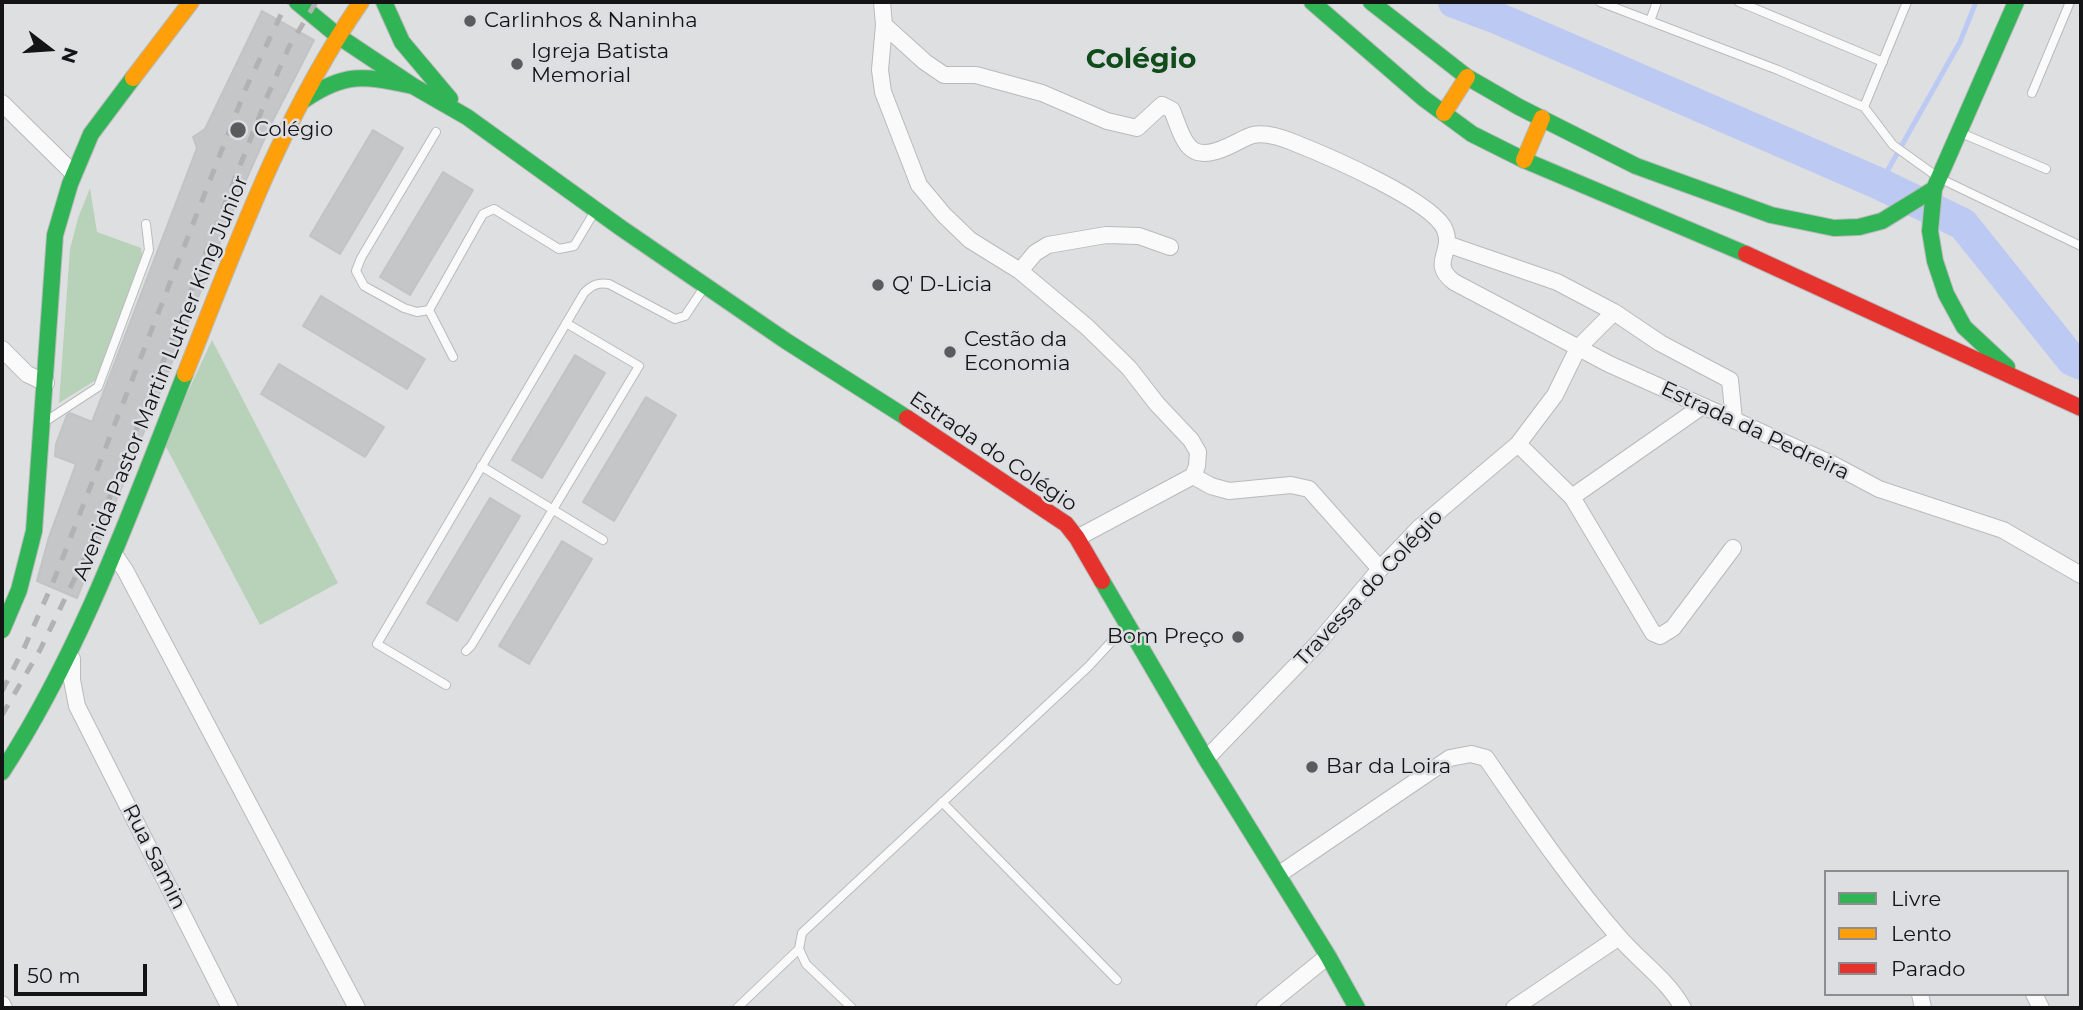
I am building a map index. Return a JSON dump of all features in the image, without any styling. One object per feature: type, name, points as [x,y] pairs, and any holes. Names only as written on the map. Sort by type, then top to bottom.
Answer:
[{"type":"main road","points":[[4,622],[19,590],[34,531],[55,235],[73,173],[90,134],[191,2]]},
{"type":"main road","name":"Estrada do Colégio","points":[[297,2],[338,36],[413,86],[467,117],[786,341],[1047,509],[1066,524],[1077,538],[1206,759],[1328,956],[1357,1008]]},
{"type":"main road","name":"Avenida Pastor Martin Luther King Junior","points":[[2,772],[42,706],[73,647],[114,554],[254,200],[300,103],[338,36],[361,2]]},
{"type":"main road","name":"Estrada do Colégio","points":[[384,2],[401,43],[467,117]]},
{"type":"main road","points":[[1312,2],[1367,51],[1472,134],[1524,160],[1706,236],[2081,408]]},
{"type":"main road","points":[[1371,2],[1467,77],[1542,118],[1636,166],[1771,215],[1805,224],[1834,228],[1858,227],[1882,221],[1932,192]]},
{"type":"main road","points":[[2016,2],[1932,192],[1930,232],[1935,261],[1946,294],[1964,327],[1994,356],[2038,390]]},
{"type":"main road","points":[[300,103],[334,80],[352,76],[413,86]]},
{"type":"main road","points":[[1444,113],[1467,77]]},
{"type":"main road","points":[[1524,160],[1542,118]]},
{"type":"street","points":[[882,2],[884,25],[880,70],[883,92],[919,185],[970,240],[1020,271],[1087,327],[1129,368],[1157,404],[1191,440],[1198,452],[1193,476]]},
{"type":"street","points":[[884,25],[925,62],[944,75],[976,75],[1042,93],[1107,121],[1138,128],[1163,105],[1172,110],[1184,142],[1196,153],[1212,155],[1254,135],[1274,136],[1295,143],[1398,191],[1437,219],[1445,230],[1447,244],[1557,282],[1614,312],[1660,343],[1730,380],[1734,420]]},
{"type":"street","points":[[2,103],[73,173]]},
{"type":"street","points":[[1020,271],[1035,253],[1048,244],[1106,235],[1139,236],[1170,247]]},
{"type":"street","name":"Estrada da Pedreira","points":[[1447,244],[1441,266],[1444,275],[1578,348],[1701,407],[1832,464],[1879,489],[2003,530],[2081,575]]},
{"type":"street","name":"Travessa do Colégio","points":[[1206,759],[1318,643],[1380,569],[1420,527],[1518,444],[1555,395],[1578,348],[1614,312]]},
{"type":"street","points":[[2,349],[27,374],[46,383]]},
{"type":"street","points":[[1572,497],[1701,407]]},
{"type":"street","points":[[1518,444],[1572,497],[1653,634],[1660,636],[1673,628],[1733,548]]},
{"type":"street","points":[[1077,538],[1193,476]]},
{"type":"street","points":[[1193,476],[1211,486],[1229,491],[1291,485],[1309,489],[1380,569]]},
{"type":"street","points":[[114,554],[125,570],[357,1008]]},
{"type":"street","name":"Rua Samin","points":[[73,647],[72,680],[77,706],[230,1008]]},
{"type":"street","points":[[42,706],[60,702],[77,706]]},
{"type":"street","points":[[1278,875],[1450,758],[1471,754],[1486,758],[1537,833],[1619,937],[1665,983],[1683,1008]]},
{"type":"street","points":[[1514,1008],[1619,937]]},
{"type":"street","points":[[1264,1008],[1328,956]]},
{"type":"lane","points":[[1600,2],[1613,4],[1864,107],[1893,145],[1907,155],[1932,192],[2081,246]]},
{"type":"lane","points":[[1650,21],[1657,2]]},
{"type":"lane","points":[[1739,2],[1883,62]]},
{"type":"lane","points":[[1864,107],[1908,2]]},
{"type":"lane","points":[[2032,93],[2070,2]]},
{"type":"lane","points":[[436,132],[361,258],[356,271],[364,286],[404,308],[417,313],[429,310],[483,214],[494,209],[559,249],[574,246],[596,210]]},
{"type":"lane","points":[[1959,132],[2046,169]]},
{"type":"lane","points":[[43,422],[98,387],[149,250],[146,224]]},
{"type":"lane","points":[[446,685],[377,644],[584,293],[592,285],[609,284],[675,319],[685,316],[706,286]]},
{"type":"lane","points":[[429,310],[453,357]]},
{"type":"lane","points":[[466,651],[639,366],[566,323]]},
{"type":"lane","points":[[481,466],[603,540]]},
{"type":"lane","points":[[852,1008],[806,964],[799,949],[802,933],[1088,667],[1128,624]]},
{"type":"lane","points":[[943,803],[1117,980]]},
{"type":"lane","points":[[737,1008],[799,949]]},
{"type":"green space","points":[[90,188],[97,232],[141,248],[142,255],[96,380],[59,403],[70,249]]},
{"type":"green space","points":[[212,340],[338,583],[260,625],[164,443]]},
{"type":"building","points":[[262,11],[314,40],[272,122],[241,191],[77,598],[37,581],[49,537],[76,464],[55,456],[56,444],[70,413],[92,422],[197,148],[193,137],[205,129]]},
{"type":"building","points":[[373,130],[403,148],[340,254],[310,236]]},
{"type":"building","points":[[443,172],[473,190],[410,295],[380,277]]},
{"type":"building","points":[[321,296],[425,359],[407,389],[303,326]]},
{"type":"building","points":[[575,355],[605,373],[542,478],[512,460]]},
{"type":"building","points":[[279,364],[384,427],[365,457],[261,394]]},
{"type":"building","points":[[646,397],[676,415],[614,521],[583,502]]},
{"type":"building","points":[[490,498],[520,516],[457,621],[427,603]]},
{"type":"building","points":[[562,541],[592,559],[529,664],[499,646]]},
{"type":"waterway","points":[[1454,2],[1497,18],[1880,184],[1963,224],[2072,360],[2081,364]]},
{"type":"waterway","points":[[1880,184],[1960,42],[1976,2]]},
{"type":"railway","points":[[2,691],[54,580],[246,88],[287,2]]},
{"type":"railway","points":[[2,715],[40,650],[91,545],[267,97],[289,47],[316,2]]},
{"type":"traffic: fast","points":[[297,2],[338,36],[413,86],[467,117],[621,228],[786,341],[907,418]]},
{"type":"traffic: fast","points":[[384,2],[402,42],[450,99]]},
{"type":"traffic: fast","points":[[1312,2],[1423,98],[1472,134],[1524,160],[1746,254]]},
{"type":"traffic: fast","points":[[1371,2],[1467,77],[1519,107],[1636,166],[1771,215],[1834,228],[1859,227],[1882,221],[1934,189]]},
{"type":"traffic: fast","points":[[2007,367],[1964,327],[1946,294],[1935,261],[1930,231],[1934,189],[2016,2]]},
{"type":"traffic: fast","points":[[2,630],[19,590],[34,531],[55,235],[70,184],[91,134],[133,78]]},
{"type":"traffic: fast","points":[[304,100],[332,84],[356,78],[413,86]]},
{"type":"traffic: fast","points":[[2,772],[31,725],[81,628],[185,374]]},
{"type":"traffic: fast","points":[[1102,581],[1357,1008]]},
{"type":"traffic: slow","points":[[133,78],[191,2]]},
{"type":"traffic: slow","points":[[185,374],[242,230],[284,136],[307,90],[361,2]]},
{"type":"traffic: slow","points":[[1444,113],[1467,77]]},
{"type":"traffic: slow","points":[[1524,160],[1542,118]]},
{"type":"traffic: jam","points":[[1746,254],[2081,408]]},
{"type":"traffic: jam","points":[[907,418],[1066,524],[1102,581]]},
{"type":"place","name":"Carlinhos & Naninha","points":[[470,21]]},
{"type":"place","name":"Igreja Batista Memorial","points":[[517,64]]},
{"type":"place","name":"Colégio","points":[[238,130]]},
{"type":"place","name":"Q' D-Licia","points":[[878,285]]},
{"type":"place","name":"Cestão da Economia","points":[[950,352]]},
{"type":"place","name":"Bom Preço","points":[[1238,637]]},
{"type":"place","name":"Bar da Loira","points":[[1312,767]]},
{"type":"district","name":"Colégio","points":[[1141,60]]}]
